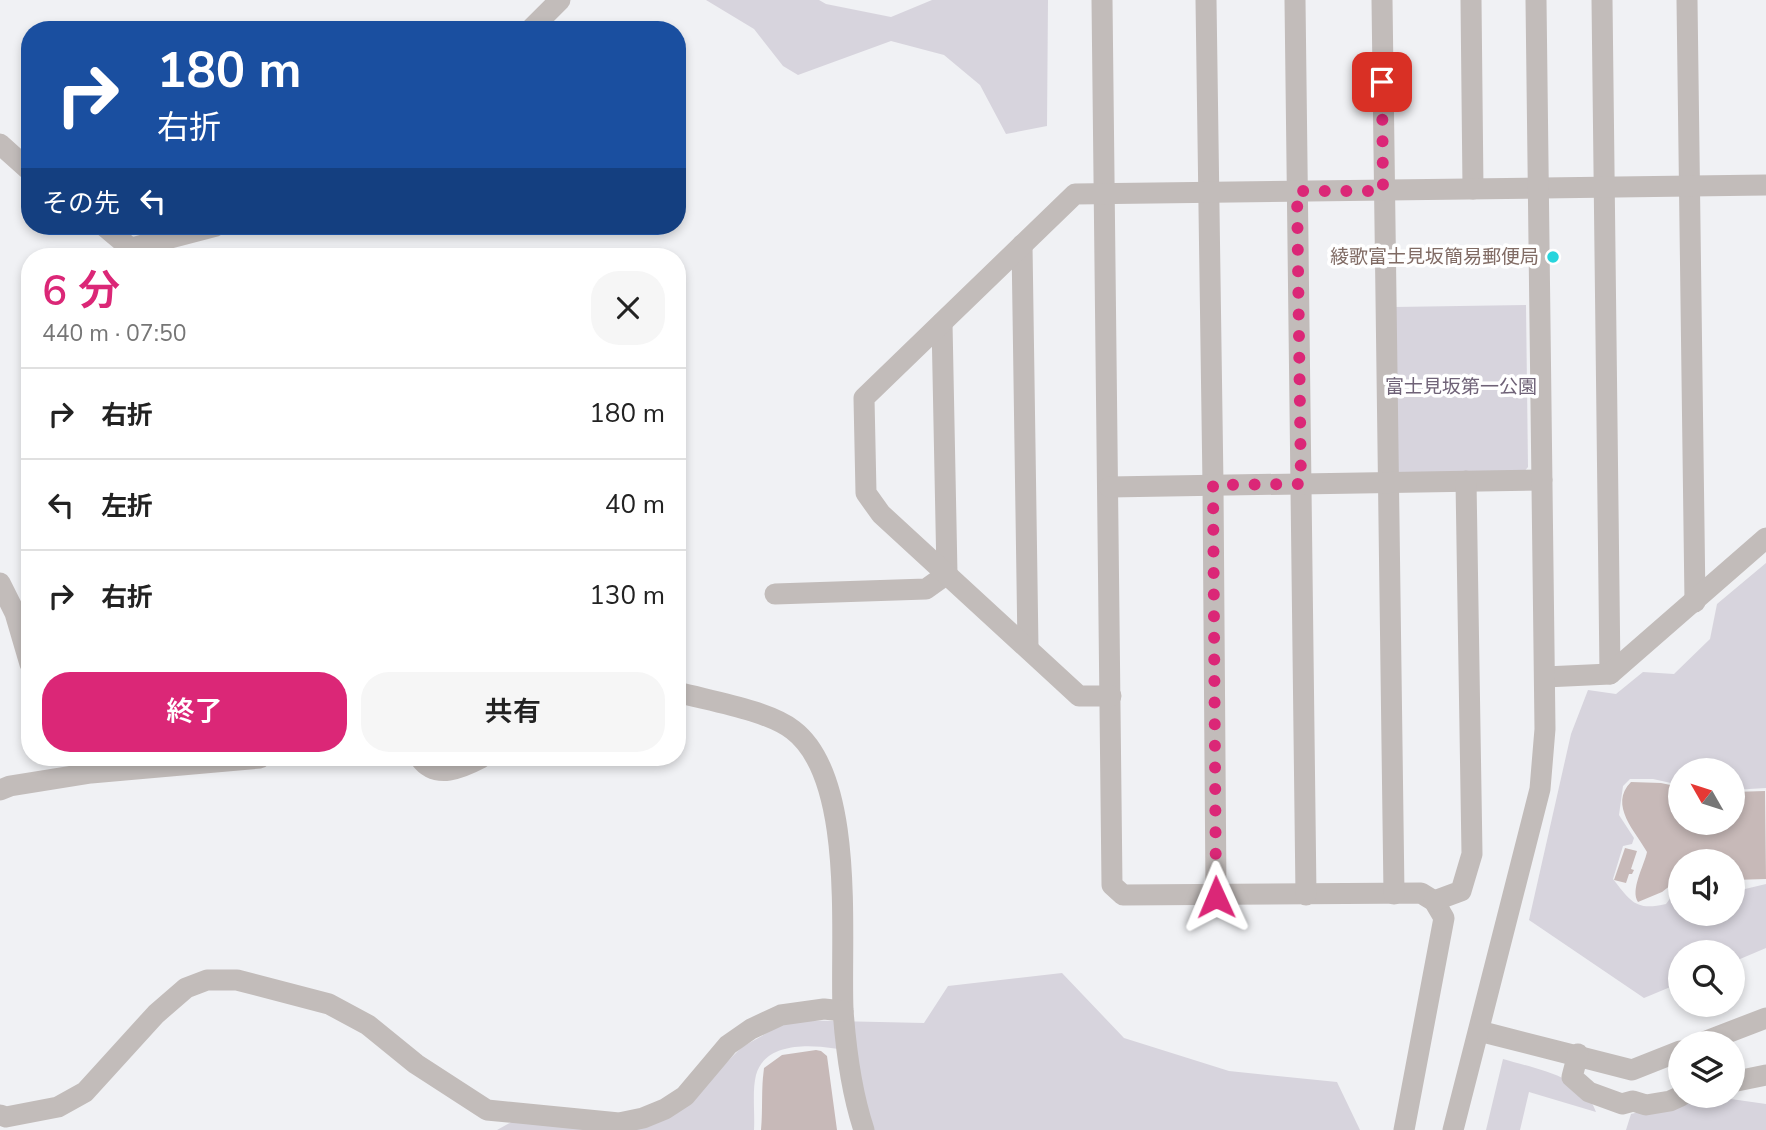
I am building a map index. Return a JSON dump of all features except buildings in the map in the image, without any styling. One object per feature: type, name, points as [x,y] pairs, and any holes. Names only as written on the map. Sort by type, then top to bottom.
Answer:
[{"type":"street","points":[[539,21],[560,0]]},
{"type":"street","points":[[1102,0],[1112,885],[1123,895],[1216,897],[1421,893],[1434,901],[1444,918],[1404,1130]]},
{"type":"street","points":[[1206,0],[1216,897]]},
{"type":"street","points":[[1295,0],[1306,895]]},
{"type":"street","points":[[1382,0],[1394,894]]},
{"type":"street","points":[[1471,0],[1473,189]]},
{"type":"street","points":[[1453,1130],[1540,789],[1545,729],[1536,0]]},
{"type":"street","points":[[1602,0],[1611,674]]},
{"type":"street","points":[[1687,0],[1695,602]]},
{"type":"street","points":[[0,144],[21,163]]},
{"type":"street","points":[[1111,696],[1079,696],[881,514],[866,493],[864,398],[1075,194],[1766,185]]},
{"type":"street","points":[[115,235],[131,248]]},
{"type":"street","points":[[152,248],[190,235]]},
{"type":"street","points":[[1022,245],[1028,648]]},
{"type":"street","points":[[942,323],[947,574]]},
{"type":"street","points":[[1109,487],[1542,480]]},
{"type":"street","points":[[1434,901],[1461,891],[1472,854],[1466,481]]},
{"type":"street","points":[[1545,677],[1611,674],[1766,538]]},
{"type":"street","points":[[775,594],[926,589],[947,574]]},
{"type":"street","points":[[0,583],[21,634]]},
{"type":"street","points":[[686,695],[782,723],[803,739],[822,769],[835,813],[839,851],[848,1062],[864,1130]]},
{"type":"street","points":[[0,790],[82,766]]},
{"type":"street","points":[[429,766],[434,770],[449,771],[466,766]]},
{"type":"street","points":[[0,1115],[6,1117],[58,1107],[85,1092],[156,1014],[186,988],[207,980],[237,980],[329,1004],[369,1024],[489,1120],[619,1123],[643,1118],[665,1109],[685,1096],[728,1045],[751,1029],[782,1015],[824,1009],[844,1011]]},
{"type":"street","points":[[1732,1031],[1766,1018]]},
{"type":"street","points":[[1479,1031],[1578,1054],[1632,1070],[1668,1056]]},
{"type":"street","points":[[1578,1054],[1572,1077],[1589,1092],[1622,1104],[1633,1101],[1646,1105],[1668,1101]]},
{"type":"street","points":[[1745,1079],[1766,1074]]},
{"type":"green space","points":[[706,0],[819,0],[826,4],[891,17],[932,0],[1048,0],[1047,126],[1006,134],[980,85],[944,55],[891,41],[798,75],[783,66],[754,29]]},
{"type":"green space","name":"富士見坂第一公園","points":[[1526,305],[1528,467],[1522,474],[1404,477],[1396,470],[1394,307]]},
{"type":"green space","points":[[1766,563],[1766,788],[1745,789],[1745,758],[1668,758],[1668,782],[1630,779],[1623,786],[1619,815],[1634,838],[1632,844],[1623,846],[1613,879],[1635,903],[1656,906],[1668,901],[1668,926],[1745,926],[1745,889],[1766,884],[1766,948],[1745,957],[1745,940],[1668,940],[1668,988],[1644,998],[1529,920],[1571,734],[1588,690],[1616,694],[1643,672],[1674,674],[1710,639],[1717,604]]},
{"type":"green space","points":[[1062,973],[1124,1038],[1229,1071],[1337,1082],[1360,1130],[872,1130],[854,1052],[814,1046],[784,1049],[772,1054],[762,1063],[755,1081],[754,1130],[497,1130],[515,1120],[676,1112],[742,1047],[790,1020],[924,1023],[948,986]]},
{"type":"green space","points":[[1503,1059],[1570,1082],[1590,1100],[1596,1112],[1529,1092],[1520,1130],[1486,1130]]},
{"type":"green space","points":[[1745,1101],[1766,1104],[1766,1130],[1626,1130],[1631,1114],[1668,1105],[1668,1108],[1745,1108]]},
{"type":"shaded area","points":[[1631,782],[1668,784],[1668,835],[1745,835],[1745,792],[1765,791],[1766,879],[1745,880],[1745,849],[1668,849],[1668,887],[1638,902],[1637,885],[1647,852],[1626,818],[1622,800]]},
{"type":"shaded area","points":[[1625,848],[1637,851],[1631,869],[1634,870],[1629,874],[1626,883],[1614,880]]},
{"type":"shaded area","points":[[816,1050],[827,1056],[837,1130],[761,1130],[764,1068],[782,1055]]},
{"type":"place","name":"綾歌富士見坂簡易郵便局","points":[[1553,257]]},
{"type":"route","points":[[1216,897],[1213,485],[1301,484],[1297,191],[1383,191],[1382,82]]}]
